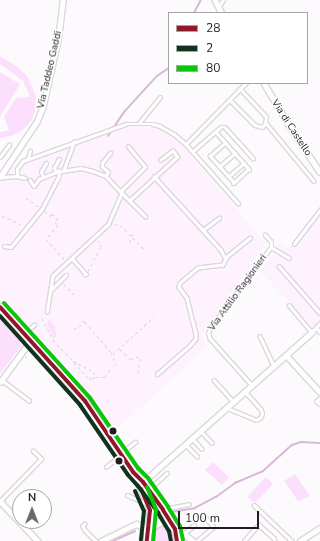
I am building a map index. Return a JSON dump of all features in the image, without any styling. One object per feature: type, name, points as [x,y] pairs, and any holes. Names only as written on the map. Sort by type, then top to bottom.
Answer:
[{"type":"main road","points":[[0,307],[79,394],[126,463],[150,491],[177,534],[177,541]]},
{"type":"main road","points":[[134,473],[148,504],[151,515],[146,537]]},
{"type":"main road","points":[[146,537],[151,525],[158,522],[166,522],[172,525]]},
{"type":"street","name":"Via Taddeo Gaddi","points":[[0,176],[38,120],[43,106],[58,39],[63,0]]},
{"type":"street","points":[[215,0],[221,12]]},
{"type":"street","name":"Via di Castello","points":[[265,84],[289,125],[320,171]]},
{"type":"street","points":[[143,482],[312,332]]},
{"type":"street","points":[[1,381],[31,340]]},
{"type":"street","points":[[286,355],[320,392]]},
{"type":"street","points":[[0,501],[38,541]]},
{"type":"street","points":[[101,541],[136,524],[145,528],[146,537]]},
{"type":"street","points":[[172,525],[186,534],[193,541]]},
{"type":"street","points":[[300,541],[320,528]]},
{"type":"lane","points":[[218,6],[223,0]]},
{"type":"lane","points":[[186,144],[245,84]]},
{"type":"lane","points":[[240,89],[266,117],[266,123],[314,181]]},
{"type":"lane","points":[[139,123],[160,97]]},
{"type":"lane","points":[[230,100],[257,126],[262,126],[266,123]]},
{"type":"lane","points":[[17,176],[20,163],[28,159],[118,126],[139,123],[153,124],[166,128],[186,144],[238,203]]},
{"type":"lane","points":[[192,152],[221,127],[225,127],[253,158]]},
{"type":"lane","points":[[216,132],[244,163],[249,169],[234,183],[210,156],[225,142]]},
{"type":"lane","points":[[64,170],[74,142]]},
{"type":"lane","points":[[0,157],[9,145]]},
{"type":"lane","points":[[47,312],[53,276],[109,224],[122,192],[145,166],[128,147]]},
{"type":"lane","points":[[28,159],[30,151]]},
{"type":"lane","points":[[130,200],[177,156],[173,152],[161,160]]},
{"type":"lane","points":[[106,176],[108,172],[102,167],[102,163],[110,153]]},
{"type":"lane","points":[[219,167],[235,153]]},
{"type":"lane","points":[[4,246],[11,247],[42,209],[59,176],[54,168],[59,159]]},
{"type":"lane","points":[[43,177],[41,172],[46,163]]},
{"type":"lane","points":[[228,177],[244,163]]},
{"type":"lane","points":[[30,180],[34,186],[39,178],[57,172],[64,170],[88,170],[106,176],[145,216]]},
{"type":"lane","points":[[0,176],[17,176],[25,178]]},
{"type":"lane","points":[[154,176],[221,250],[226,261],[223,265],[198,268],[180,283],[179,287],[187,298],[196,333],[196,339],[158,374]]},
{"type":"lane","points":[[294,244],[320,210]]},
{"type":"lane","points":[[203,230],[219,218]]},
{"type":"lane","name":"Via Attilio Ragionieri","points":[[252,386],[209,339],[208,333],[271,247],[271,242],[265,235]]},
{"type":"lane","points":[[225,258],[250,238]]},
{"type":"lane","points":[[271,247],[289,258]]},
{"type":"lane","points":[[72,258],[85,275]]},
{"type":"lane","points":[[279,266],[320,313]]},
{"type":"lane","points":[[51,290],[66,275]]},
{"type":"lane","points":[[289,305],[312,332],[320,323]]},
{"type":"lane","points":[[24,333],[34,325]]},
{"type":"lane","points":[[316,328],[320,332]]},
{"type":"lane","points":[[260,336],[274,366]]},
{"type":"lane","points":[[214,380],[234,402]]},
{"type":"lane","points":[[1,381],[29,400]]},
{"type":"lane","points":[[227,408],[256,420],[260,418],[262,414],[261,410],[245,392]]},
{"type":"lane","points":[[320,399],[318,401],[320,404]]},
{"type":"lane","points":[[201,431],[212,443]]},
{"type":"lane","points":[[193,438],[202,449]]},
{"type":"lane","points":[[106,467],[135,442]]},
{"type":"lane","points":[[186,444],[197,456]]},
{"type":"lane","points":[[0,501],[41,459],[33,451]]},
{"type":"lane","points":[[150,491],[167,473]]},
{"type":"lane","points":[[127,495],[144,504],[148,504]]},
{"type":"lane","points":[[162,509],[189,504]]},
{"type":"lane","points":[[254,505],[292,541]]},
{"type":"lane","points":[[197,541],[213,527],[204,516]]},
{"type":"lane","points":[[85,524],[84,530],[96,541]]},
{"type":"lane","points":[[186,534],[194,525]]},
{"type":"lane","points":[[244,541],[259,525],[274,538],[275,541]]},
{"type":"path","points":[[26,198],[50,216],[52,214],[58,218],[55,222],[58,225],[46,239],[67,262]]},
{"type":"path","points":[[2,216],[27,227]]},
{"type":"path","points":[[109,224],[120,225],[146,252]]},
{"type":"path","points":[[131,236],[135,233]]},
{"type":"path","points":[[85,275],[101,246],[101,242],[96,236]]},
{"type":"path","points":[[129,242],[132,238]]},
{"type":"path","points":[[60,281],[76,297]]},
{"type":"path","points":[[113,354],[154,317]]},
{"type":"path","points":[[42,318],[52,339],[88,378],[104,378],[108,375],[110,369]]},
{"type":"path","points":[[82,321],[85,322],[113,354],[116,365]]},
{"type":"path","points":[[74,329],[85,322]]},
{"type":"path","points":[[120,348],[130,359],[141,357],[138,373]]},
{"type":"path","points":[[21,353],[30,360]]},
{"type":"path","points":[[73,361],[94,372],[95,377]]},
{"type":"shaded area","points":[[0,56],[19,68],[27,76],[36,97],[36,109],[32,120],[24,129],[14,135],[0,138],[0,132],[9,130],[4,117],[16,98],[30,97],[23,81],[0,64]]},
{"type":"shaded area","points":[[0,72],[20,84],[0,117]]},
{"type":"shaded area","points":[[135,125],[153,126],[165,130],[179,142],[266,243],[202,335],[207,347],[116,430],[68,368],[0,297],[0,185],[6,170]]},
{"type":"shaded area","points":[[320,206],[320,335],[261,272],[280,242],[287,249]]},
{"type":"shaded area","points":[[0,319],[19,338],[21,346],[0,374]]},
{"type":"shaded area","points":[[49,319],[55,326],[56,336],[54,339],[47,324]]},
{"type":"shaded area","points":[[213,462],[229,477],[222,485],[205,470]]},
{"type":"shaded area","points":[[295,474],[310,496],[298,501],[284,481]]},
{"type":"shaded area","points":[[266,477],[273,484],[255,503],[247,497]]},
{"type":"shaded area","points":[[163,524],[174,531],[174,541],[151,541],[152,531],[158,525]]},
{"type":"waterway","points":[[195,12],[201,0]]},
{"type":"waterway","points":[[108,136],[125,111],[157,76],[168,69]]},
{"type":"waterway","points":[[171,512],[195,508],[216,497],[235,483],[263,471],[292,445],[301,442],[320,443]]},
{"type":"waterway","points":[[113,541],[135,531]]},
{"type":"transit line","name":"80","points":[[4,303],[90,398],[138,468],[148,478],[168,507],[180,526],[183,540]]},
{"type":"transit line","name":"28","points":[[0,307],[85,401],[133,472],[143,482],[163,510],[175,529],[177,541]]},
{"type":"transit line","name":"2","points":[[0,316],[80,405],[128,475],[158,513],[169,531],[171,541]]},
{"type":"transit line","name":"80","points":[[147,487],[156,509],[153,541]]},
{"type":"transit line","name":"28","points":[[141,489],[150,510],[147,541]]},
{"type":"transit line","name":"2","points":[[135,491],[144,511],[141,540]]}]
